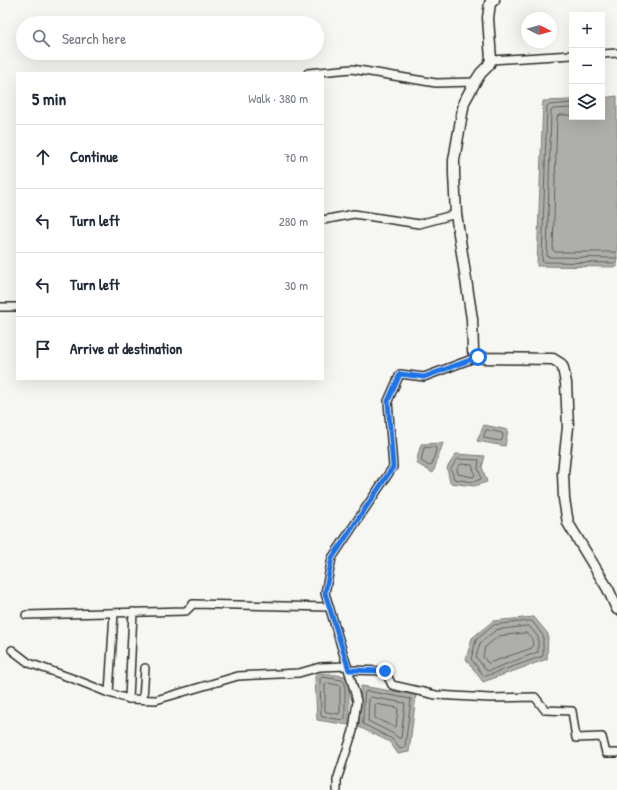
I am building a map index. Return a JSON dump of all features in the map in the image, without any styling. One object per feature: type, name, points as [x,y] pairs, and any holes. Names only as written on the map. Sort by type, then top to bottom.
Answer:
[{"type":"street","points":[[478,357],[473,351],[472,319],[456,214],[454,160],[464,102],[475,82],[491,60],[488,18],[490,3],[494,0]]},
{"type":"street","points":[[605,54],[617,53]]},
{"type":"street","points":[[491,60],[569,55]]},
{"type":"street","points":[[319,72],[352,69],[436,83],[475,82]]},
{"type":"street","points":[[324,220],[354,214],[419,224],[456,214]]},
{"type":"street","points":[[0,308],[16,307]]},
{"type":"street","points":[[337,790],[338,780],[353,731],[357,701],[325,593],[332,558],[393,467],[388,401],[400,374],[424,377],[478,357],[553,359],[561,364],[566,383],[568,427],[563,473],[568,524],[608,589],[617,609]]},
{"type":"street","points":[[26,615],[186,611],[193,604],[329,607]]},
{"type":"street","points":[[129,699],[133,612]]},
{"type":"street","points":[[109,693],[114,613]]},
{"type":"street","points":[[12,650],[29,663],[129,699],[156,700],[238,676],[299,672],[320,667],[385,671],[392,685],[436,695],[490,698],[534,697],[545,710],[572,711],[576,738],[602,737],[606,753],[617,753]]},
{"type":"street","points":[[143,699],[145,668]]},
{"type":"water","points":[[617,96],[617,267],[537,266],[543,101],[569,100],[569,120],[605,120],[605,98]]},
{"type":"water","points":[[484,425],[508,430],[505,446],[477,441]]},
{"type":"water","points":[[443,443],[433,473],[416,463],[421,444]]},
{"type":"water","points":[[456,454],[485,456],[482,467],[487,482],[474,486],[450,483],[447,468]]},
{"type":"water","points":[[534,617],[548,634],[547,659],[483,682],[466,659],[472,638],[493,621]]},
{"type":"water","points":[[320,673],[345,676],[349,682],[349,725],[317,720],[315,676]]},
{"type":"water","points":[[361,686],[416,695],[409,752],[398,754],[390,742],[359,727]]},
{"type":"route","points":[[385,671],[349,670],[325,593],[332,558],[393,467],[388,401],[400,374],[424,377],[478,357]]}]
